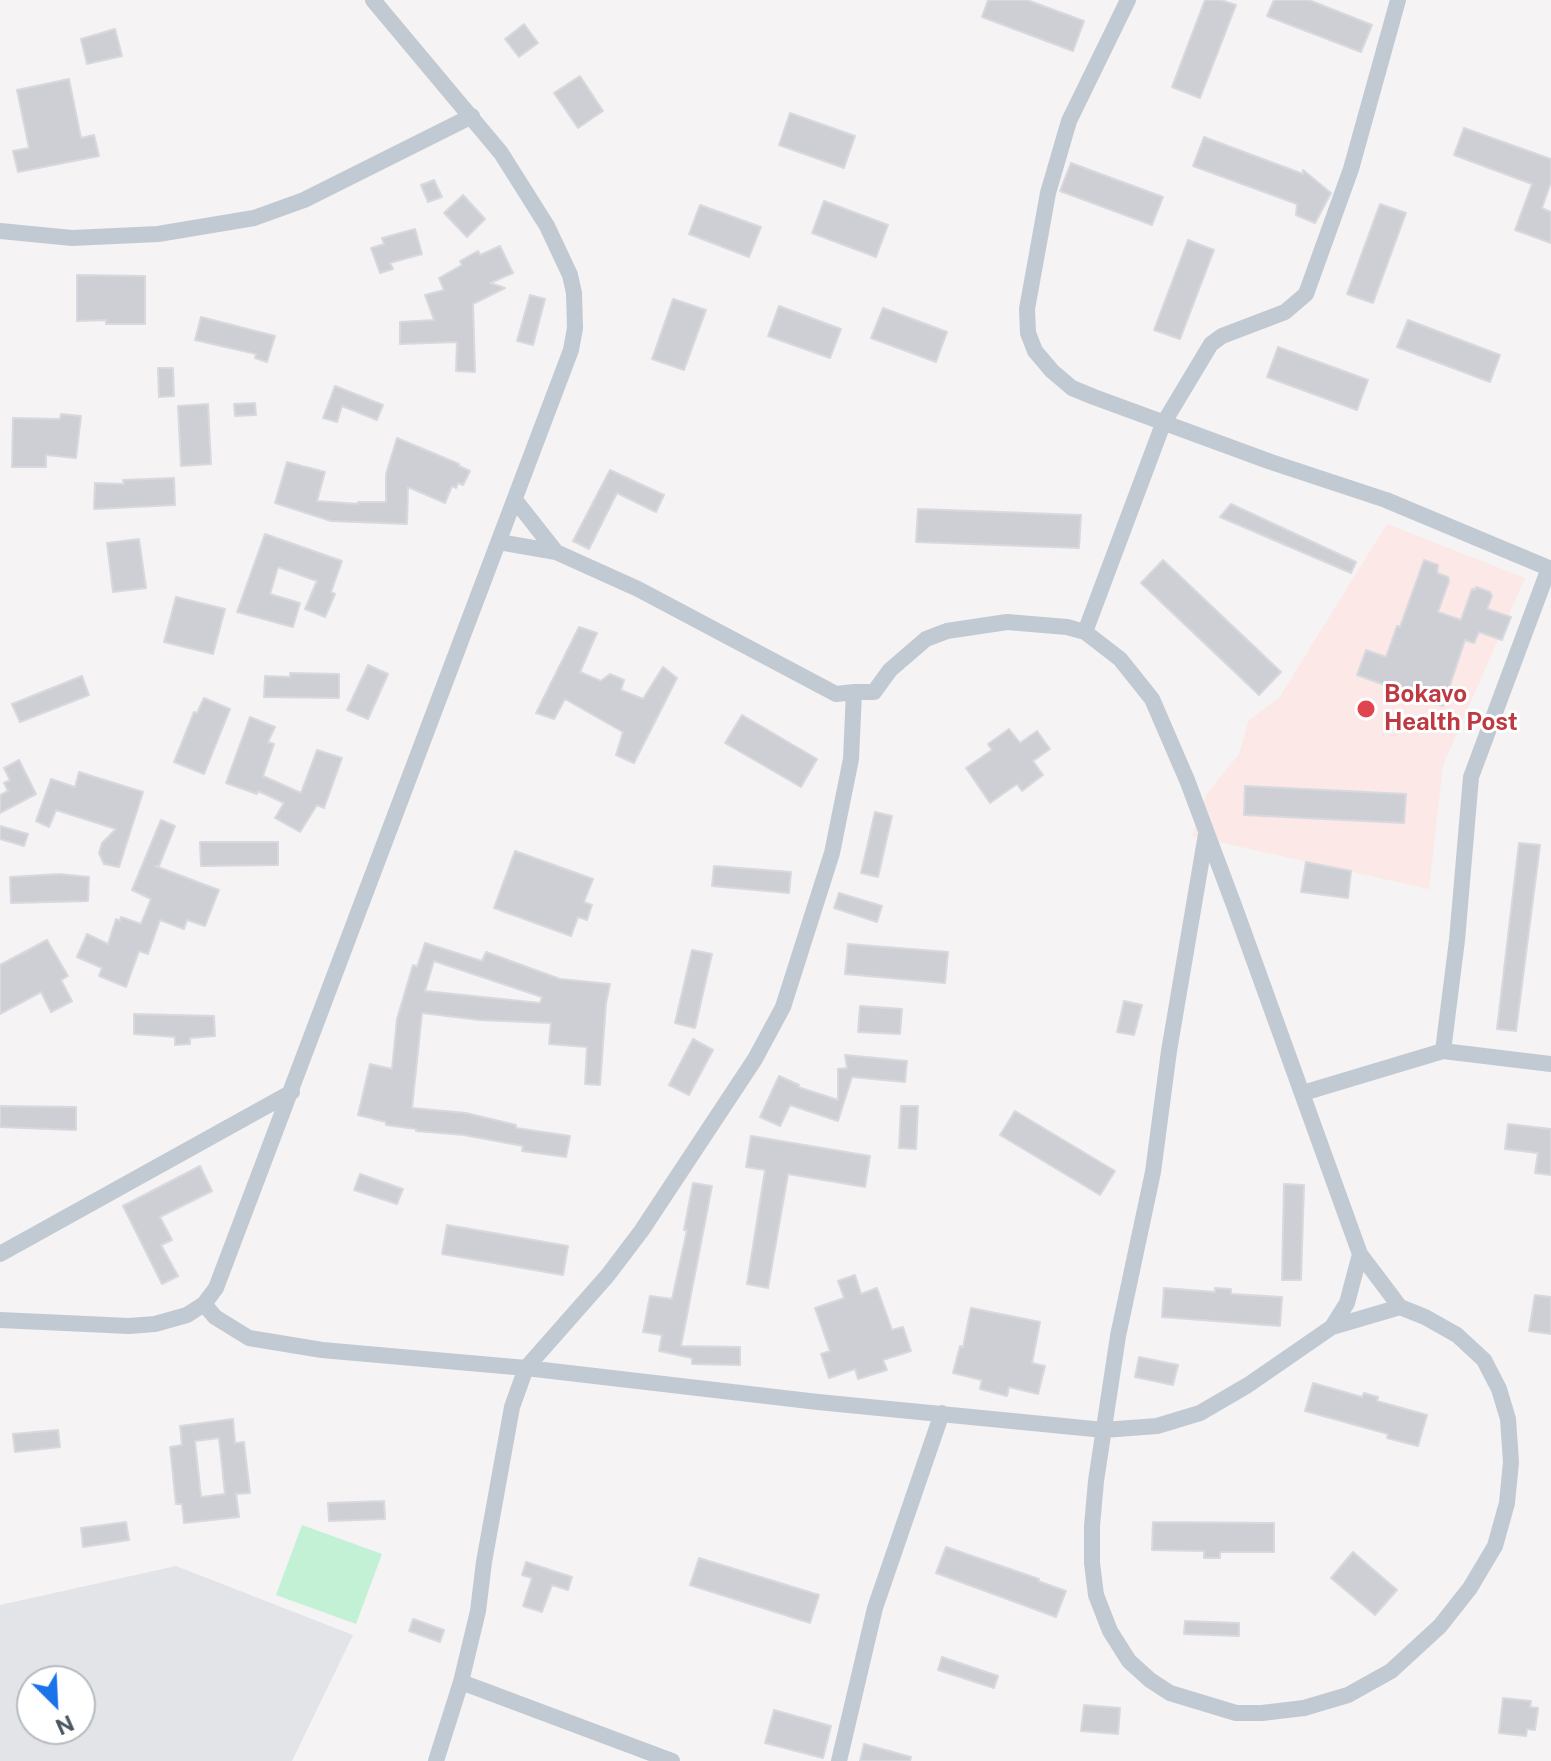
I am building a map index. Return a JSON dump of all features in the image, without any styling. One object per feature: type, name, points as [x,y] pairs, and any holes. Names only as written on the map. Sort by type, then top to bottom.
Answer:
[{"type":"street","points":[[0,1320],[129,1326],[155,1324],[187,1315],[204,1304],[222,1277],[571,350],[576,308],[570,275],[547,226],[517,177],[472,116],[373,0]]},
{"type":"street","points":[[1128,0],[1069,121],[1048,193],[1027,309],[1028,333],[1035,351],[1072,388],[1163,424],[1386,500],[1550,568],[1471,777],[1457,940],[1443,1051]]},
{"type":"street","points":[[1085,632],[1163,424],[1211,344],[1222,336],[1285,312],[1306,294],[1351,169],[1398,0]]},
{"type":"street","points":[[0,231],[72,238],[100,237],[158,234],[254,218],[304,200],[472,116]]},
{"type":"street","points":[[515,500],[556,552]]},
{"type":"street","points":[[499,542],[556,552],[638,589],[836,694],[874,692],[890,670],[926,639],[947,631],[1007,622],[1067,627],[1085,632],[1120,659],[1152,699],[1206,832],[1360,1254],[1400,1307],[1457,1335],[1484,1360],[1499,1389],[1508,1419],[1511,1462],[1507,1503],[1495,1546],[1470,1588],[1440,1626],[1391,1671],[1348,1695],[1304,1708],[1262,1713],[1236,1713],[1170,1693],[1150,1680],[1129,1661],[1105,1619],[1096,1595],[1092,1563],[1096,1481],[1118,1336],[1153,1172],[1169,1051],[1206,832]]},
{"type":"street","points":[[436,1761],[461,1682],[478,1611],[512,1407],[526,1368],[608,1275],[642,1230],[726,1106],[783,1007],[832,853],[851,759],[854,692]]},
{"type":"street","points":[[1303,1093],[1443,1051],[1551,1064]]},
{"type":"street","points":[[0,1254],[292,1092]]},
{"type":"street","points":[[1332,1327],[1347,1303],[1360,1254]]},
{"type":"street","points":[[204,1304],[215,1317],[249,1338],[322,1350],[526,1368],[1104,1430],[1157,1426],[1200,1413],[1248,1385],[1332,1327],[1400,1307]]},
{"type":"street","points":[[839,1761],[875,1608],[942,1413]]},
{"type":"street","points":[[461,1682],[672,1761]]},
{"type":"shaded area","name":"Bokavo Health Post","points":[[1387,524],[1525,578],[1443,765],[1429,889],[1192,836],[1206,795],[1239,754],[1249,720],[1279,698]]},
{"type":"shaded area","points":[[176,1566],[353,1635],[292,1761],[0,1761],[0,1605]]},
{"type":"green space","points":[[302,1525],[382,1554],[356,1624],[276,1595]]},
{"type":"building","points":[[988,0],[1027,0],[1084,21],[1073,51],[982,17]]},
{"type":"building","points":[[1205,0],[1221,0],[1236,5],[1200,98],[1172,87]]},
{"type":"building","points":[[1274,0],[1309,0],[1372,25],[1361,52],[1267,16]]},
{"type":"building","points":[[524,24],[538,43],[519,57],[505,39]]},
{"type":"building","points":[[115,29],[122,56],[87,64],[81,39]]},
{"type":"building","points":[[580,76],[603,111],[578,128],[554,93]]},
{"type":"building","points":[[69,79],[81,138],[94,135],[99,156],[18,172],[13,151],[29,148],[17,90]]},
{"type":"building","points":[[790,113],[855,136],[844,168],[779,145]]},
{"type":"building","points":[[1464,128],[1551,159],[1551,182],[1542,208],[1551,212],[1551,243],[1515,230],[1532,184],[1454,155]]},
{"type":"building","points":[[1204,137],[1303,174],[1303,170],[1331,193],[1315,223],[1296,215],[1297,204],[1193,166]]},
{"type":"building","points":[[1071,163],[1163,197],[1152,225],[1060,191]]},
{"type":"building","points":[[434,180],[442,197],[428,202],[421,185]]},
{"type":"building","points":[[463,195],[485,219],[467,237],[444,213]]},
{"type":"building","points":[[824,201],[888,225],[876,257],[812,233]]},
{"type":"building","points":[[1380,204],[1406,213],[1373,303],[1347,294]]},
{"type":"building","points":[[700,205],[761,227],[749,257],[689,234]]},
{"type":"building","points":[[415,229],[422,254],[390,263],[393,269],[380,273],[371,248],[384,244],[382,238]]},
{"type":"building","points":[[1188,240],[1214,250],[1180,339],[1154,330]]},
{"type":"building","points":[[500,246],[513,273],[490,283],[505,288],[473,304],[475,372],[456,371],[457,342],[400,344],[400,322],[434,320],[425,295],[444,290],[439,278],[462,265],[460,261],[478,251],[480,255]]},
{"type":"building","points":[[77,275],[145,276],[145,324],[77,321]]},
{"type":"building","points":[[530,295],[545,299],[533,345],[517,341]]},
{"type":"building","points":[[673,299],[706,310],[684,370],[652,359]]},
{"type":"building","points":[[779,306],[841,329],[830,358],[768,336]]},
{"type":"building","points":[[883,308],[947,332],[936,362],[871,338]]},
{"type":"building","points":[[201,317],[275,336],[267,362],[255,358],[256,354],[195,340]]},
{"type":"building","points":[[1408,320],[1500,355],[1490,382],[1397,347]]},
{"type":"building","points":[[1278,347],[1368,380],[1357,410],[1267,377]]},
{"type":"building","points":[[158,368],[173,368],[174,396],[159,397]]},
{"type":"building","points":[[335,386],[383,405],[377,420],[342,406],[337,422],[323,418]]},
{"type":"building","points":[[255,403],[256,415],[235,416],[234,404]]},
{"type":"building","points":[[208,404],[211,464],[181,466],[178,406]]},
{"type":"building","points":[[61,414],[81,416],[76,458],[46,455],[46,467],[12,467],[13,418],[60,419]]},
{"type":"building","points":[[397,438],[470,471],[463,485],[458,483],[456,488],[452,486],[445,503],[408,487],[407,524],[331,521],[275,503],[287,462],[325,472],[317,501],[358,504],[386,502],[386,474]]},
{"type":"building","points":[[610,470],[664,495],[656,512],[617,493],[589,549],[573,541]]},
{"type":"building","points":[[174,478],[175,505],[94,509],[95,483],[124,484],[123,480]]},
{"type":"building","points":[[1231,504],[1356,562],[1351,573],[1220,517]]},
{"type":"building","points":[[918,509],[1081,515],[1079,548],[916,542]]},
{"type":"building","points":[[265,534],[342,561],[331,592],[335,594],[325,617],[305,609],[317,581],[278,567],[270,594],[300,603],[293,627],[237,612]]},
{"type":"building","points":[[139,539],[146,588],[113,592],[107,543]]},
{"type":"building","points":[[1163,560],[1281,672],[1259,695],[1141,583]]},
{"type":"building","points":[[1424,560],[1438,565],[1437,573],[1448,577],[1438,612],[1461,620],[1472,589],[1476,587],[1490,592],[1492,596],[1487,609],[1511,617],[1502,640],[1479,632],[1474,643],[1465,640],[1443,706],[1357,675],[1366,650],[1386,657]]},
{"type":"building","points":[[176,597],[225,609],[213,654],[164,642]]},
{"type":"building","points":[[579,627],[597,633],[580,672],[601,681],[610,674],[624,680],[621,690],[643,699],[663,667],[677,678],[634,763],[616,755],[623,732],[565,699],[554,719],[536,713]]},
{"type":"building","points":[[368,665],[388,674],[368,719],[347,710]]},
{"type":"building","points":[[290,673],[339,674],[339,698],[264,697],[265,676],[290,677]]},
{"type":"building","points":[[82,676],[89,695],[20,722],[12,704]]},
{"type":"building","points":[[204,698],[230,709],[204,774],[174,762],[194,712],[197,713]]},
{"type":"building","points":[[742,715],[817,759],[801,787],[725,743]]},
{"type":"building","points":[[250,717],[275,727],[268,742],[274,744],[263,776],[301,793],[317,750],[342,758],[324,808],[317,805],[300,832],[275,818],[284,803],[258,791],[257,794],[226,783]]},
{"type":"building","points":[[1009,729],[1020,743],[1037,731],[1050,749],[1033,761],[1043,775],[1022,791],[1017,784],[990,803],[966,768],[992,750],[988,744]]},
{"type":"building","points":[[19,760],[36,794],[0,813],[0,795],[8,791],[4,783],[10,780],[4,768]]},
{"type":"building","points":[[79,772],[143,792],[119,867],[104,864],[99,853],[102,843],[116,829],[56,810],[49,827],[36,821],[51,779],[75,787]]},
{"type":"building","points":[[1245,786],[1406,794],[1404,823],[1244,815]]},
{"type":"building","points":[[875,812],[892,816],[878,877],[861,873]]},
{"type":"building","points":[[161,820],[175,826],[159,866],[155,866],[219,890],[205,926],[187,920],[184,929],[160,920],[148,954],[139,951],[126,987],[99,976],[102,968],[77,957],[87,934],[108,944],[116,919],[120,921],[121,917],[141,924],[151,899],[132,890]]},
{"type":"building","points":[[0,826],[28,834],[24,846],[0,839]]},
{"type":"building","points":[[200,842],[278,842],[278,865],[201,866]]},
{"type":"building","points":[[1519,843],[1540,845],[1516,1031],[1497,1029]]},
{"type":"building","points":[[515,851],[593,879],[584,902],[592,905],[587,920],[578,917],[571,936],[494,908]]},
{"type":"building","points":[[1306,862],[1351,871],[1348,898],[1301,892]]},
{"type":"building","points":[[714,866],[791,872],[789,893],[712,886]]},
{"type":"building","points":[[59,874],[89,877],[88,901],[11,903],[10,877]]},
{"type":"building","points":[[839,893],[882,906],[877,922],[834,908]]},
{"type":"building","points":[[47,940],[68,976],[61,980],[72,1001],[51,1012],[41,992],[0,1014],[0,965]]},
{"type":"building","points":[[425,943],[482,961],[486,952],[560,979],[610,984],[600,1085],[585,1084],[587,1047],[549,1044],[551,1023],[480,1020],[422,1013],[412,1108],[466,1113],[516,1125],[516,1128],[570,1136],[566,1157],[522,1151],[523,1146],[464,1135],[386,1125],[386,1122],[358,1115],[370,1064],[392,1069],[397,1019],[413,965],[417,967]],"holes":[[[434,961],[542,997],[540,1003],[425,991]]]},
{"type":"building","points":[[848,944],[948,952],[945,983],[845,974]]},
{"type":"building","points":[[692,950],[712,954],[695,1028],[675,1023]]},
{"type":"building","points":[[1124,1001],[1142,1005],[1134,1035],[1117,1032]]},
{"type":"building","points":[[860,1006],[902,1009],[900,1034],[858,1032]]},
{"type":"building","points":[[134,1014],[214,1016],[215,1036],[190,1038],[190,1044],[175,1045],[175,1037],[134,1034]]},
{"type":"building","points":[[693,1039],[713,1050],[689,1095],[669,1085]]},
{"type":"building","points":[[845,1055],[907,1061],[905,1082],[852,1077],[838,1121],[790,1105],[780,1126],[760,1117],[779,1076],[798,1087],[838,1100],[838,1069],[847,1068]]},
{"type":"building","points":[[0,1106],[76,1107],[76,1130],[0,1127]]},
{"type":"building","points":[[901,1106],[918,1106],[916,1149],[899,1148]]},
{"type":"building","points":[[1015,1111],[1115,1171],[1100,1195],[1000,1135]]},
{"type":"building","points":[[1508,1124],[1551,1129],[1551,1175],[1535,1173],[1538,1153],[1505,1149]]},
{"type":"building","points":[[751,1136],[870,1156],[865,1187],[788,1174],[768,1288],[747,1284],[765,1170],[746,1167]]},
{"type":"building","points":[[200,1166],[212,1191],[160,1217],[172,1240],[161,1245],[178,1276],[162,1284],[123,1206]]},
{"type":"building","points":[[360,1174],[403,1189],[397,1204],[354,1190]]},
{"type":"building","points":[[693,1183],[712,1186],[681,1346],[740,1347],[740,1365],[692,1364],[692,1358],[659,1351],[662,1335],[643,1332],[650,1296],[672,1299],[687,1230],[684,1230]]},
{"type":"building","points":[[1284,1184],[1304,1185],[1301,1280],[1282,1280]]},
{"type":"building","points":[[447,1225],[568,1246],[563,1275],[442,1254]]},
{"type":"building","points":[[855,1275],[861,1294],[877,1288],[892,1330],[903,1327],[911,1351],[883,1360],[887,1370],[858,1379],[855,1369],[829,1378],[821,1354],[830,1351],[815,1308],[844,1298],[838,1281]]},
{"type":"building","points":[[1164,1288],[1215,1292],[1215,1288],[1231,1289],[1231,1294],[1282,1297],[1280,1326],[1162,1317]]},
{"type":"building","points":[[1535,1295],[1551,1297],[1551,1334],[1529,1331]]},
{"type":"building","points":[[971,1308],[1040,1322],[1032,1363],[1045,1366],[1038,1394],[1009,1387],[1007,1396],[980,1389],[982,1380],[953,1373],[960,1346],[963,1347]]},
{"type":"building","points":[[1139,1357],[1178,1365],[1173,1385],[1135,1377]]},
{"type":"building","points":[[1313,1383],[1362,1397],[1364,1393],[1378,1397],[1377,1401],[1427,1415],[1418,1446],[1387,1438],[1388,1434],[1305,1411]]},
{"type":"building","points":[[233,1419],[235,1443],[244,1442],[250,1493],[236,1494],[239,1517],[184,1523],[182,1504],[176,1504],[170,1447],[182,1445],[180,1426]],"holes":[[[219,1438],[225,1494],[201,1497],[195,1441]]]},
{"type":"building","points":[[58,1430],[60,1447],[15,1452],[13,1434]]},
{"type":"building","points":[[384,1501],[385,1519],[329,1521],[328,1503]]},
{"type":"building","points":[[126,1522],[129,1540],[83,1547],[81,1528]]},
{"type":"building","points":[[1153,1522],[1274,1523],[1274,1552],[1220,1552],[1220,1558],[1204,1558],[1204,1551],[1152,1550]]},
{"type":"building","points":[[946,1547],[1066,1591],[1056,1617],[936,1573]]},
{"type":"building","points":[[1353,1552],[1397,1590],[1375,1615],[1331,1578]]},
{"type":"building","points":[[699,1558],[819,1595],[810,1623],[690,1585]]},
{"type":"building","points":[[526,1562],[572,1577],[568,1590],[552,1585],[542,1612],[523,1606],[532,1578],[522,1575]]},
{"type":"building","points":[[413,1619],[444,1630],[440,1642],[409,1631]]},
{"type":"building","points":[[1185,1621],[1239,1623],[1239,1636],[1184,1634]]},
{"type":"building","points":[[942,1657],[998,1676],[994,1688],[938,1670]]},
{"type":"building","points":[[1503,1698],[1531,1701],[1530,1707],[1538,1708],[1535,1730],[1527,1729],[1526,1736],[1499,1733]]},
{"type":"building","points":[[1084,1705],[1120,1708],[1118,1734],[1081,1731]]},
{"type":"building","points":[[774,1710],[831,1726],[823,1758],[765,1743]]},
{"type":"building","points":[[864,1744],[911,1757],[910,1761],[860,1761]]},
{"type":"place","name":"Bokavo Health Post","points":[[1366,709]]}]
